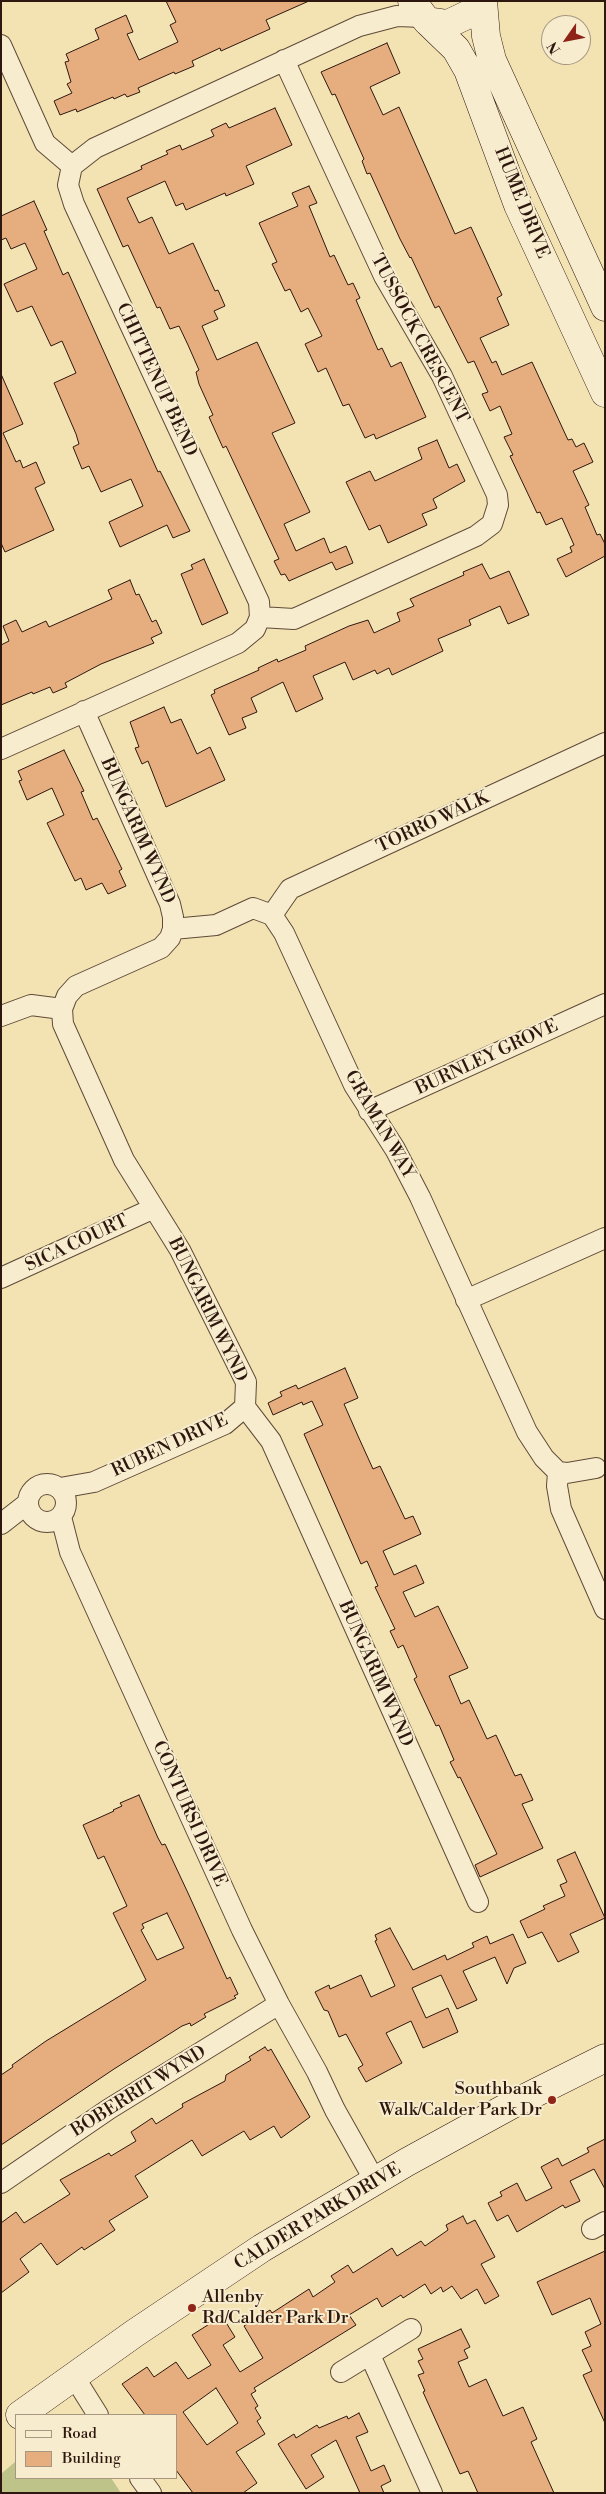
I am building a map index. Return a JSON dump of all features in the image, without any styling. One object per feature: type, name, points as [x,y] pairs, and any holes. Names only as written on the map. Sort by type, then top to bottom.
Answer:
[{"type":"street","points":[[359,26],[391,1]]},
{"type":"street","points":[[1,45],[45,143],[72,166],[95,148],[359,26],[397,16],[421,13],[448,24],[469,14],[482,1]]},
{"type":"street","name":"HUME DRIVE","points":[[482,1],[486,36],[492,60],[605,306]]},
{"type":"street","name":"HUME DRIVE","points":[[421,13],[456,50],[468,70],[518,205],[605,393]]},
{"type":"street","name":"TUSSOCK CRESCENT","points":[[260,617],[294,619],[476,536],[492,524],[498,505],[498,495],[442,376],[384,276],[284,60]]},
{"type":"street","name":"CHITTENUP BEND","points":[[72,166],[68,185],[74,204],[259,602],[260,617]]},
{"type":"street","points":[[1,749],[238,642],[254,630],[260,617]]},
{"type":"street","name":"BUNGARIM WYND","points":[[84,711],[170,904],[173,929],[170,938],[161,948],[76,986],[68,996],[62,1009],[63,1024],[120,1151],[152,1209],[180,1250],[246,1382],[245,1407],[270,1441],[478,1902]]},
{"type":"street","name":"TORRO WALK","points":[[272,915],[290,889],[605,743]]},
{"type":"street","points":[[173,929],[216,925],[253,908],[272,915]]},
{"type":"street","name":"GRAMAN WAY","points":[[272,915],[284,932],[354,1085],[408,1173],[527,1432],[558,1479]]},
{"type":"street","name":"BURNLEY GROVE","points":[[369,1111],[605,1004]]},
{"type":"street","points":[[1,1016],[30,1005],[62,1009]]},
{"type":"street","name":"SICA COURT","points":[[1,1278],[152,1209]]},
{"type":"street","points":[[466,1300],[605,1238]]},
{"type":"street","name":"RUBEN DRIVE","points":[[1,1524],[49,1509],[94,1482],[225,1424],[245,1407]]},
{"type":"street","points":[[601,1466],[567,1473],[558,1479],[563,1516],[605,1609]]},
{"type":"street","name":"CONTURSI DRIVE","points":[[49,1509],[242,1930],[279,2004],[318,2072],[335,2110],[379,2179]]},
{"type":"street","name":"BOBERRIT WYND","points":[[1,2183],[109,2109],[279,2004]]},
{"type":"street","name":"CALDER PARK DRIVE","points":[[21,2414],[69,2379],[262,2248],[379,2179],[511,2105],[605,2058]]},
{"type":"street","points":[[341,2372],[411,2329]]},
{"type":"street","points":[[370,2355],[432,2493]]},
{"type":"street","points":[[69,2379],[91,2414]]},
{"type":"street","points":[[69,2379],[97,2414]]},
{"type":"street","points":[[1,2429],[15,2419]]},
{"type":"street","points":[[141,2479],[151,2493]]},
{"type":"green space","points":[[15,2462],[15,2479],[112,2479],[121,2493],[1,2493],[1,2474]]},
{"type":"building","points":[[166,1],[309,1],[266,20],[270,29],[221,51],[220,48],[192,61],[194,66],[175,74],[174,72],[138,88],[140,92],[127,97],[125,94],[114,99],[113,97],[77,112],[76,109],[60,115],[54,101],[72,93],[67,84],[71,82],[65,62],[69,61],[66,54],[99,39],[95,29],[126,15],[133,32],[127,34],[139,60],[178,42],[170,25],[176,22]]},
{"type":"building","points":[[387,43],[400,73],[370,87],[383,115],[399,107],[455,234],[471,227],[502,295],[497,298],[509,325],[480,338],[492,363],[496,361],[502,375],[532,362],[568,440],[572,439],[576,447],[584,443],[593,462],[573,471],[589,505],[585,507],[597,535],[600,534],[605,544],[605,556],[566,577],[557,559],[572,552],[570,547],[574,545],[562,518],[546,525],[540,512],[537,513],[510,456],[513,455],[504,437],[512,434],[500,406],[490,411],[482,394],[488,392],[474,361],[468,363],[439,306],[435,308],[411,257],[400,239],[370,173],[367,174],[362,161],[364,159],[335,94],[332,95],[321,72]]},
{"type":"building","points":[[275,108],[292,145],[246,166],[254,184],[226,196],[225,193],[186,210],[183,203],[176,206],[165,181],[127,198],[139,223],[152,217],[169,254],[193,243],[215,291],[218,290],[225,306],[214,311],[218,319],[202,326],[217,360],[257,342],[295,423],[272,433],[310,512],[284,524],[296,551],[324,538],[330,553],[346,546],[353,563],[336,570],[332,562],[289,581],[285,574],[281,575],[274,561],[279,559],[226,446],[223,448],[209,417],[213,415],[199,384],[196,372],[199,370],[179,326],[170,329],[160,307],[157,308],[128,245],[123,247],[97,189],[142,169],[141,166],[168,154],[166,151],[180,145],[182,150],[214,136],[211,130],[226,123],[229,128]]},
{"type":"building","points":[[309,186],[317,203],[309,206],[330,257],[334,255],[348,285],[353,283],[360,298],[356,300],[378,350],[382,348],[391,367],[401,362],[426,417],[376,439],[374,434],[365,438],[349,404],[343,406],[326,368],[318,372],[305,344],[322,336],[308,308],[301,312],[290,289],[285,291],[272,264],[277,262],[259,223],[298,206],[292,193]]},
{"type":"building","points":[[34,201],[47,230],[44,231],[63,275],[68,272],[158,472],[160,471],[190,531],[173,538],[167,525],[120,547],[109,522],[143,506],[131,479],[101,492],[89,466],[82,469],[73,447],[79,444],[76,434],[54,383],[76,373],[62,341],[51,346],[32,306],[17,312],[4,284],[37,269],[25,243],[11,249],[6,238],[1,240],[1,216]]},
{"type":"building","points":[[1,374],[23,424],[3,433],[16,462],[20,460],[23,468],[36,462],[45,483],[35,488],[54,530],[5,552],[1,543]]},
{"type":"building","points":[[437,440],[449,468],[457,464],[465,481],[433,499],[437,508],[422,514],[427,525],[388,543],[380,525],[369,530],[346,482],[370,471],[375,481],[422,459],[418,448]]},
{"type":"building","points":[[204,559],[228,613],[202,625],[181,574],[193,569],[191,565]]},
{"type":"building","points":[[482,564],[490,579],[509,571],[529,615],[508,624],[500,606],[469,620],[471,625],[438,639],[443,651],[392,675],[389,668],[377,674],[375,670],[353,680],[345,662],[313,676],[323,699],[296,712],[283,682],[251,698],[257,712],[242,718],[246,728],[229,735],[211,695],[215,693],[214,690],[259,670],[258,668],[277,659],[278,662],[306,650],[305,646],[349,626],[368,620],[374,633],[400,621],[397,613],[414,606],[410,599],[464,575],[463,572]]},
{"type":"building","points":[[130,580],[136,595],[139,594],[152,622],[156,620],[162,633],[151,638],[154,643],[101,664],[65,683],[67,687],[53,693],[50,687],[33,694],[32,692],[1,705],[1,645],[9,641],[3,626],[16,620],[22,632],[46,621],[49,627],[112,599],[108,590]]},
{"type":"building","points":[[164,707],[171,723],[181,719],[197,754],[210,747],[225,780],[166,807],[148,761],[142,764],[135,748],[139,747],[130,722]]},
{"type":"building","points":[[64,750],[84,791],[81,792],[93,820],[97,818],[122,869],[119,871],[126,886],[108,894],[102,883],[86,890],[81,878],[75,881],[47,823],[64,815],[52,788],[27,800],[19,781],[22,780],[18,771]]},
{"type":"building","points":[[345,1368],[358,1398],[344,1404],[373,1469],[380,1466],[405,1519],[413,1516],[421,1534],[383,1551],[394,1575],[416,1565],[424,1583],[403,1592],[415,1617],[438,1606],[468,1668],[449,1676],[461,1704],[469,1700],[487,1739],[496,1735],[515,1776],[521,1774],[533,1800],[522,1804],[543,1848],[480,1877],[475,1865],[497,1854],[460,1777],[458,1778],[450,1762],[454,1760],[439,1725],[436,1726],[414,1679],[417,1677],[403,1645],[398,1648],[390,1631],[395,1629],[375,1587],[378,1586],[367,1561],[361,1564],[304,1434],[323,1425],[312,1401],[303,1405],[302,1402],[273,1415],[268,1403],[282,1396],[280,1392],[296,1385],[298,1389]]},
{"type":"building","points":[[139,1795],[158,1838],[162,1845],[165,1844],[227,1979],[230,1977],[238,1994],[234,1996],[236,1998],[204,2014],[206,2017],[191,2026],[190,2023],[182,2026],[114,2069],[1,2145],[1,2075],[46,2041],[146,1980],[113,1913],[127,1906],[104,1856],[98,1859],[83,1825],[114,1811],[122,1806],[120,1803]],"holes":[[[167,1913],[184,1948],[157,1960],[141,1930],[144,1928],[142,1924]]]},
{"type":"building","points":[[575,1852],[605,1918],[570,1934],[579,1952],[558,1962],[542,1932],[528,1938],[520,1921],[545,1909],[543,1906],[565,1896],[560,1885],[567,1882],[557,1860]]},
{"type":"building","points":[[390,1928],[413,1970],[445,1955],[447,1960],[474,1947],[472,1943],[487,1936],[490,1944],[513,1934],[526,1963],[514,1968],[507,1984],[495,1957],[463,1971],[477,2000],[457,2009],[441,1975],[412,1988],[426,2018],[448,2008],[458,2032],[423,2048],[411,2021],[386,2033],[402,2063],[366,2082],[358,2068],[363,2065],[346,2034],[339,2037],[328,2011],[324,2010],[315,1992],[329,1985],[330,1989],[361,1975],[371,1997],[395,1986],[375,1941],[377,1940],[375,1935]]},
{"type":"building","points":[[265,2047],[268,2051],[271,2049],[310,2117],[281,2138],[274,2126],[250,2140],[244,2131],[202,2156],[192,2140],[135,2176],[148,2197],[109,2221],[115,2230],[84,2250],[82,2247],[57,2265],[41,2243],[20,2259],[29,2272],[1,2293],[1,2223],[16,2212],[24,2223],[70,2194],[60,2180],[109,2153],[111,2156],[136,2141],[131,2132],[152,2118],[156,2124],[183,2107],[182,2104],[225,2081],[226,2075],[251,2060],[249,2057]]},
{"type":"building","points":[[605,2139],[605,2189],[594,2169],[570,2181],[580,2201],[565,2208],[563,2205],[517,2232],[508,2215],[497,2221],[488,2203],[502,2196],[500,2192],[517,2183],[526,2201],[552,2188],[541,2167],[558,2158],[562,2166],[589,2152],[587,2148]]},
{"type":"building","points":[[463,2216],[467,2224],[475,2220],[495,2257],[481,2264],[499,2296],[485,2304],[477,2289],[461,2299],[452,2286],[443,2292],[441,2287],[431,2294],[425,2284],[403,2298],[401,2295],[382,2307],[377,2298],[349,2315],[356,2325],[254,2388],[256,2391],[251,2394],[258,2406],[255,2408],[261,2418],[257,2421],[265,2434],[236,2452],[257,2483],[243,2493],[193,2493],[178,2473],[178,2414],[144,2414],[122,2384],[147,2367],[154,2377],[176,2362],[188,2379],[211,2365],[192,2335],[222,2316],[235,2337],[223,2345],[240,2372],[263,2358],[244,2326],[270,2310],[272,2313],[309,2289],[313,2297],[335,2282],[331,2276],[348,2265],[353,2273],[392,2248],[397,2256],[421,2241],[425,2246],[448,2230],[446,2225]],"holes":[[[216,2388],[238,2423],[207,2445],[183,2412]]]},
{"type":"building","points":[[605,2251],[605,2423],[583,2375],[592,2371],[582,2350],[591,2346],[585,2332],[601,2324],[590,2298],[552,2315],[537,2282]]},
{"type":"building","points":[[461,2329],[470,2347],[464,2350],[468,2358],[458,2362],[469,2387],[486,2379],[503,2416],[523,2407],[537,2439],[531,2442],[554,2493],[478,2493],[468,2471],[460,2474],[423,2392],[425,2391],[418,2375],[424,2373],[418,2361],[423,2359],[418,2349]]},
{"type":"building","points":[[359,2413],[368,2432],[356,2437],[371,2471],[384,2465],[391,2481],[381,2486],[384,2493],[360,2493],[336,2440],[311,2455],[324,2477],[306,2489],[278,2444],[294,2434],[296,2438],[317,2425],[319,2428],[347,2416],[348,2419]]},
{"type":"place","name":"Southbank Walk/Calder Park Dr","points":[[552,2100]]},
{"type":"place","name":"Allenby Rd/Calder Park Dr","points":[[192,2308]]}]
